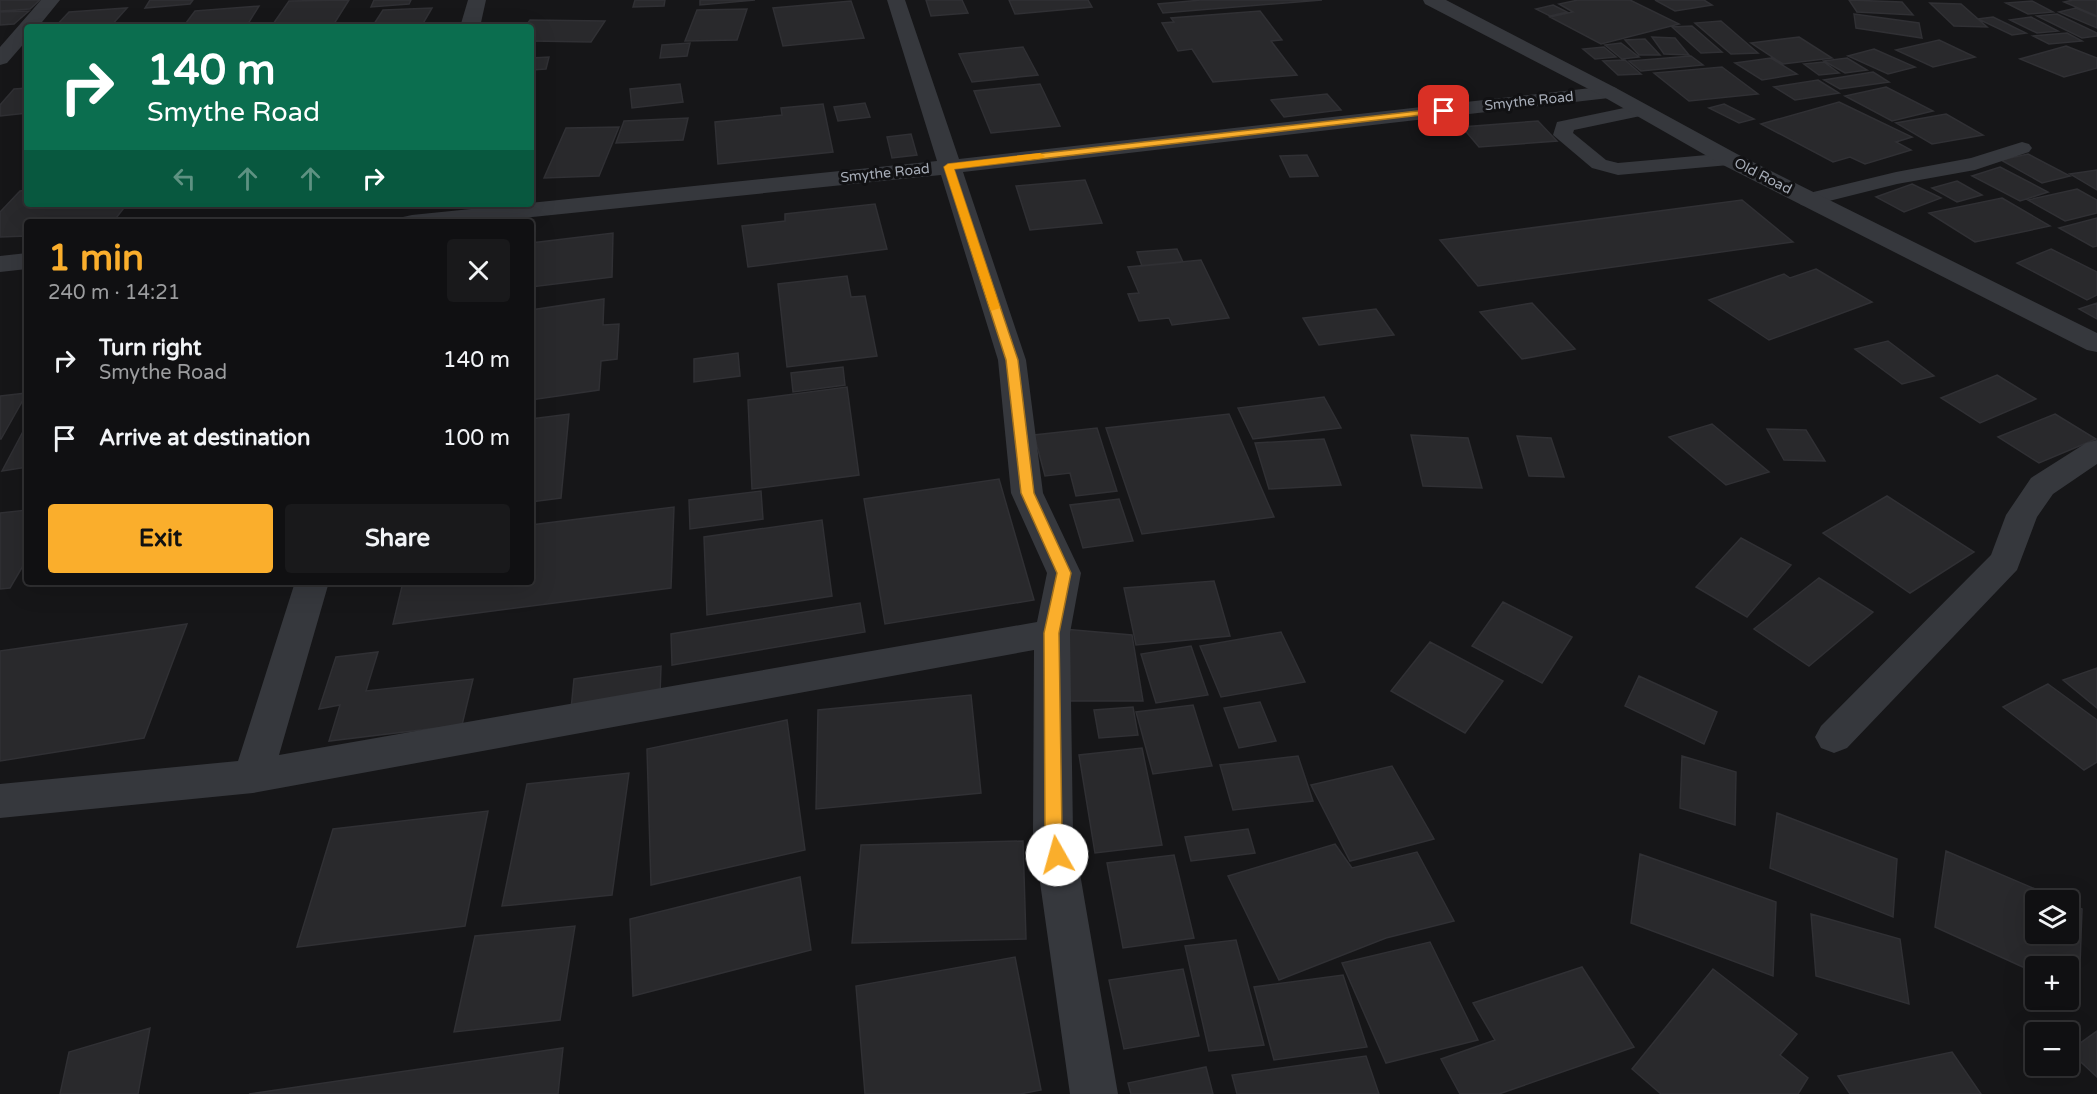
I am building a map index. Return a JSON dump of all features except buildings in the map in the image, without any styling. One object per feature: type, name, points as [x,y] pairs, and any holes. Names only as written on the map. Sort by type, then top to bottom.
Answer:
[{"type":"street","points":[[30,24],[51,0]]},
{"type":"street","points":[[472,24],[477,0]]},
{"type":"street","points":[[896,0],[1012,360],[1027,493],[1064,573],[1052,633],[1053,833],[1094,1094]]},
{"type":"street","name":"Old Road","points":[[1432,0],[1643,110],[1729,159],[2097,344]]},
{"type":"street","points":[[0,59],[24,31]]},
{"type":"street","name":"Smythe Road","points":[[534,206],[948,167],[1609,92]]},
{"type":"street","name":"Smythe Road","points":[[420,217],[526,207]]},
{"type":"street","points":[[0,264],[24,261]]},
{"type":"street","points":[[1834,737],[2005,561],[2022,515],[2042,486],[2097,450]]},
{"type":"street","points":[[253,776],[311,585]]},
{"type":"street","points":[[0,801],[253,776],[1052,633]]},
{"type":"lane","points":[[1643,110],[1564,126],[1563,135],[1599,164],[1618,169],[1729,159]]},
{"type":"lane","points":[[1809,200],[1896,178],[1975,164],[2022,148]]},
{"type":"slow traffic","points":[[995,308],[948,167],[1040,156]]},
{"type":"route","points":[[1057,855],[1053,833],[1052,633],[1064,573],[1027,493],[1012,360],[948,167],[1444,111]]}]
